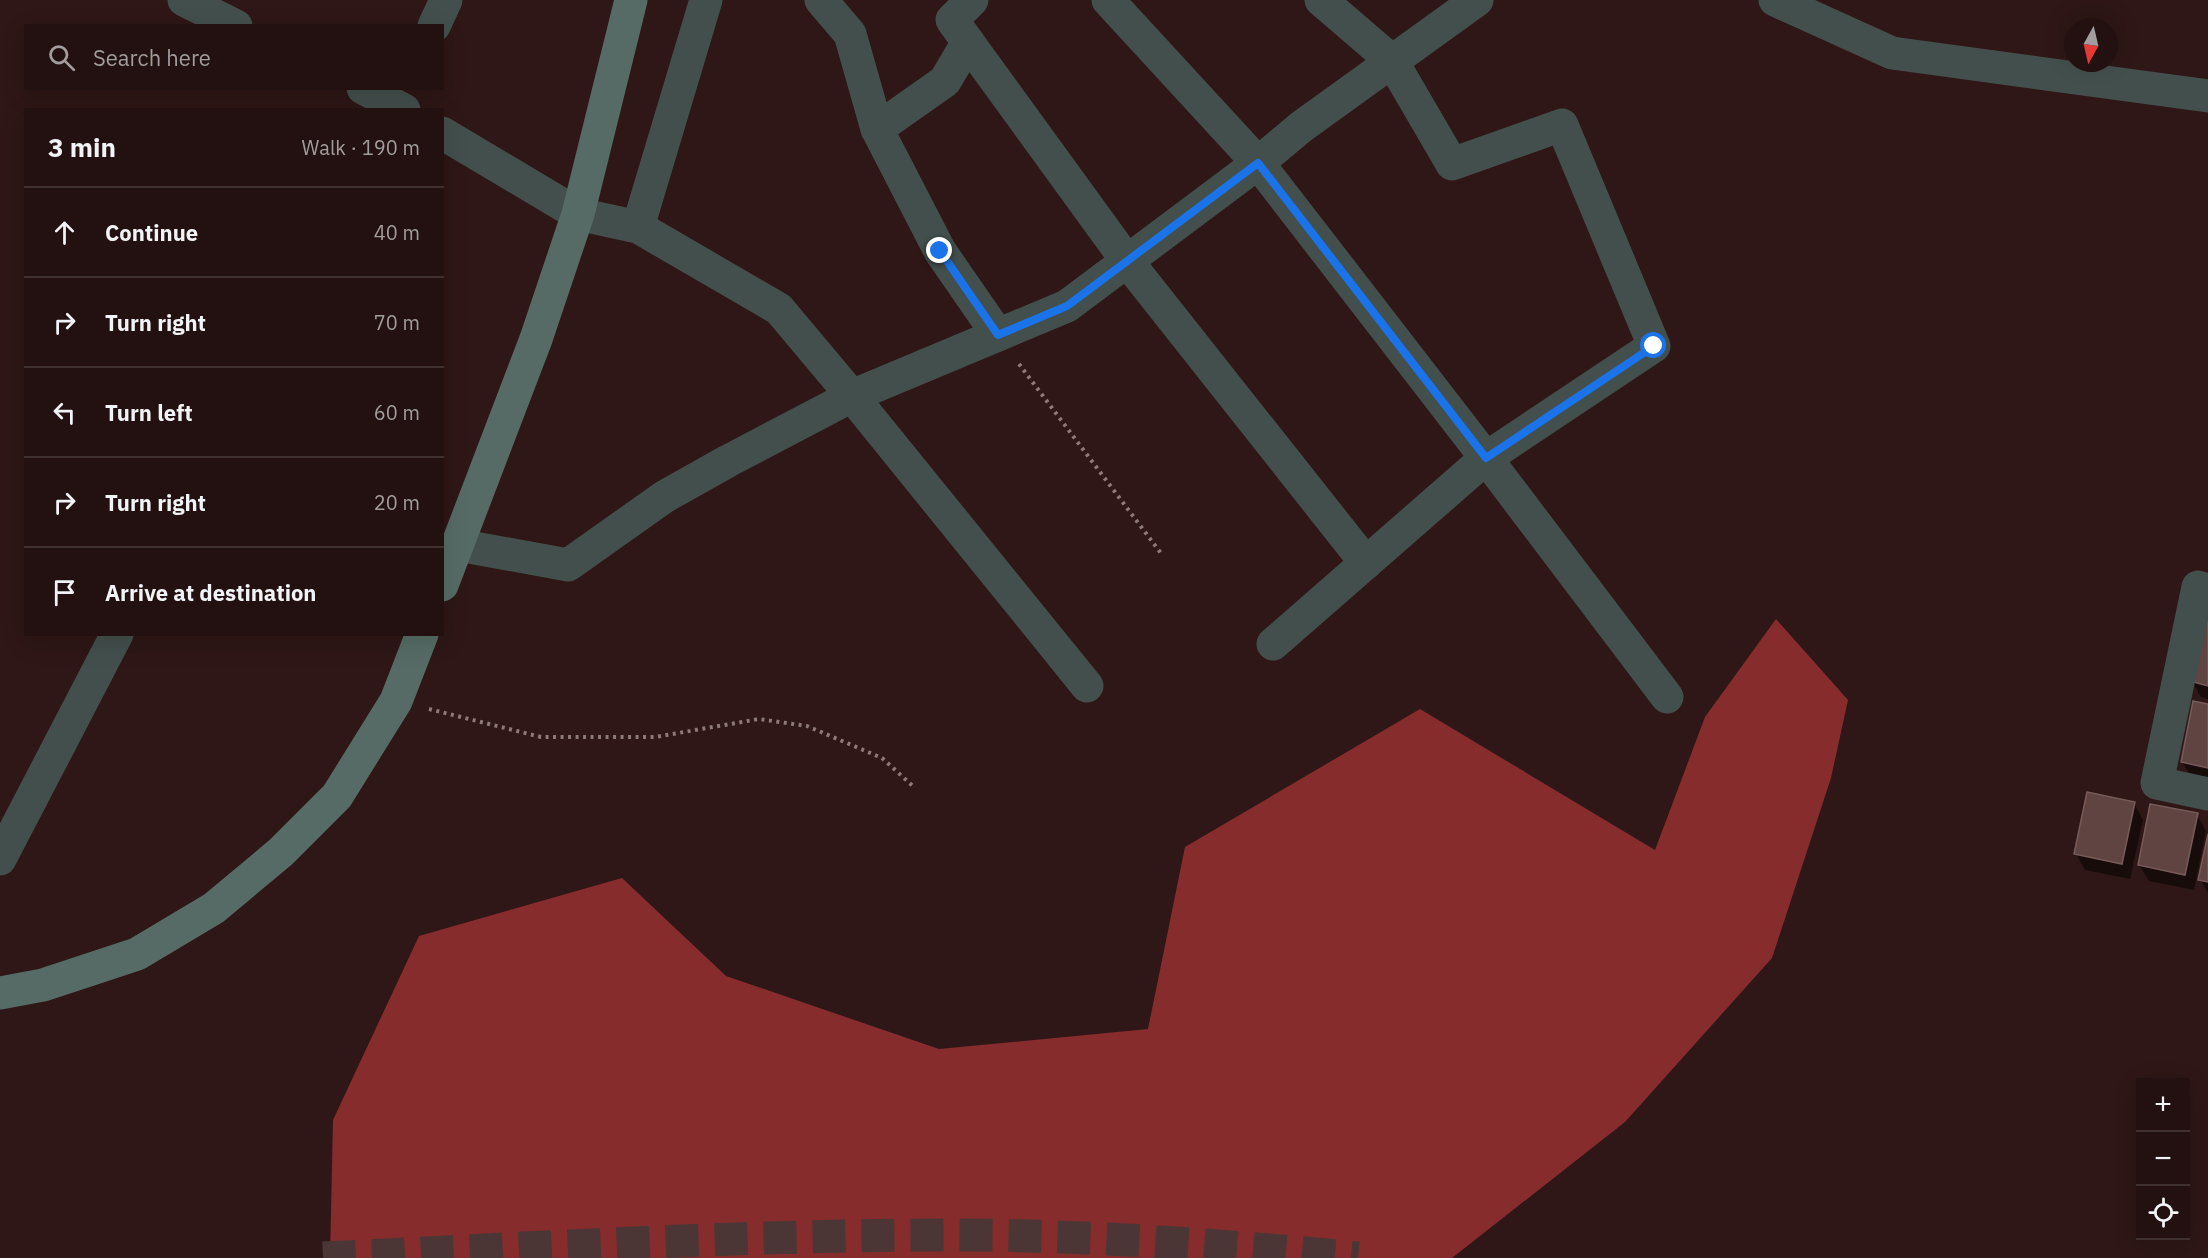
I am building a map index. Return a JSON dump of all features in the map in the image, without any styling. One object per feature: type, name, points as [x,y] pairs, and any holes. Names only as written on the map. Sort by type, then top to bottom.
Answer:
[{"type":"street","points":[[184,0],[232,24]]},
{"type":"street","points":[[435,24],[446,0]]},
{"type":"street","points":[[444,580],[536,339],[578,214],[631,0]]},
{"type":"street","points":[[638,227],[706,0]]},
{"type":"street","points":[[821,0],[850,34],[877,129],[940,251],[998,335]]},
{"type":"street","points":[[972,0],[951,20],[1127,261],[1366,563]]},
{"type":"street","points":[[1108,0],[1258,163],[1667,697]]},
{"type":"street","points":[[1273,644],[1486,458],[1654,346],[1562,125],[1452,164],[1392,61],[1320,0]]},
{"type":"street","points":[[458,545],[568,565],[664,497],[728,460],[852,396],[1067,306],[1258,163],[1301,127],[1477,0]]},
{"type":"street","points":[[1775,0],[1892,53],[2208,96]]},
{"type":"street","points":[[877,129],[945,81],[968,42]]},
{"type":"street","points":[[368,90],[398,103]]},
{"type":"street","points":[[444,134],[578,214],[638,227],[779,309],[1087,686]]},
{"type":"street","points":[[2208,590],[2198,587],[2157,783],[2208,794]]},
{"type":"street","points":[[0,859],[116,636]]},
{"type":"street","points":[[0,993],[43,985],[137,954],[214,908],[281,852],[337,796],[396,701],[422,636]]},
{"type":"path","points":[[998,335],[1162,556]]},
{"type":"path","points":[[396,701],[541,737],[655,737],[759,720],[807,726],[882,758],[915,788]]},
{"type":"shaded area","points":[[1776,619],[1848,700],[1831,778],[1772,958],[1625,1122],[1452,1258],[330,1258],[333,1120],[419,936],[622,878],[726,976],[939,1049],[1148,1029],[1185,847],[1420,709],[1655,850],[1705,717]]},
{"type":"building","points":[[2208,616],[2208,686],[2190,681]]},
{"type":"building","points":[[2193,701],[2208,704],[2208,768],[2181,762]]},
{"type":"building","points":[[2087,792],[2135,802],[2122,864],[2074,854]]},
{"type":"building","points":[[2150,804],[2198,813],[2185,875],[2138,865]]},
{"type":"building","points":[[2208,834],[2208,882],[2198,880]]},
{"type":"tunnel","points":[[323,1258],[717,1240],[953,1235],[1156,1242],[1358,1258]]},
{"type":"route","points":[[940,251],[998,335],[1067,306],[1258,163],[1486,458],[1654,346]]}]
